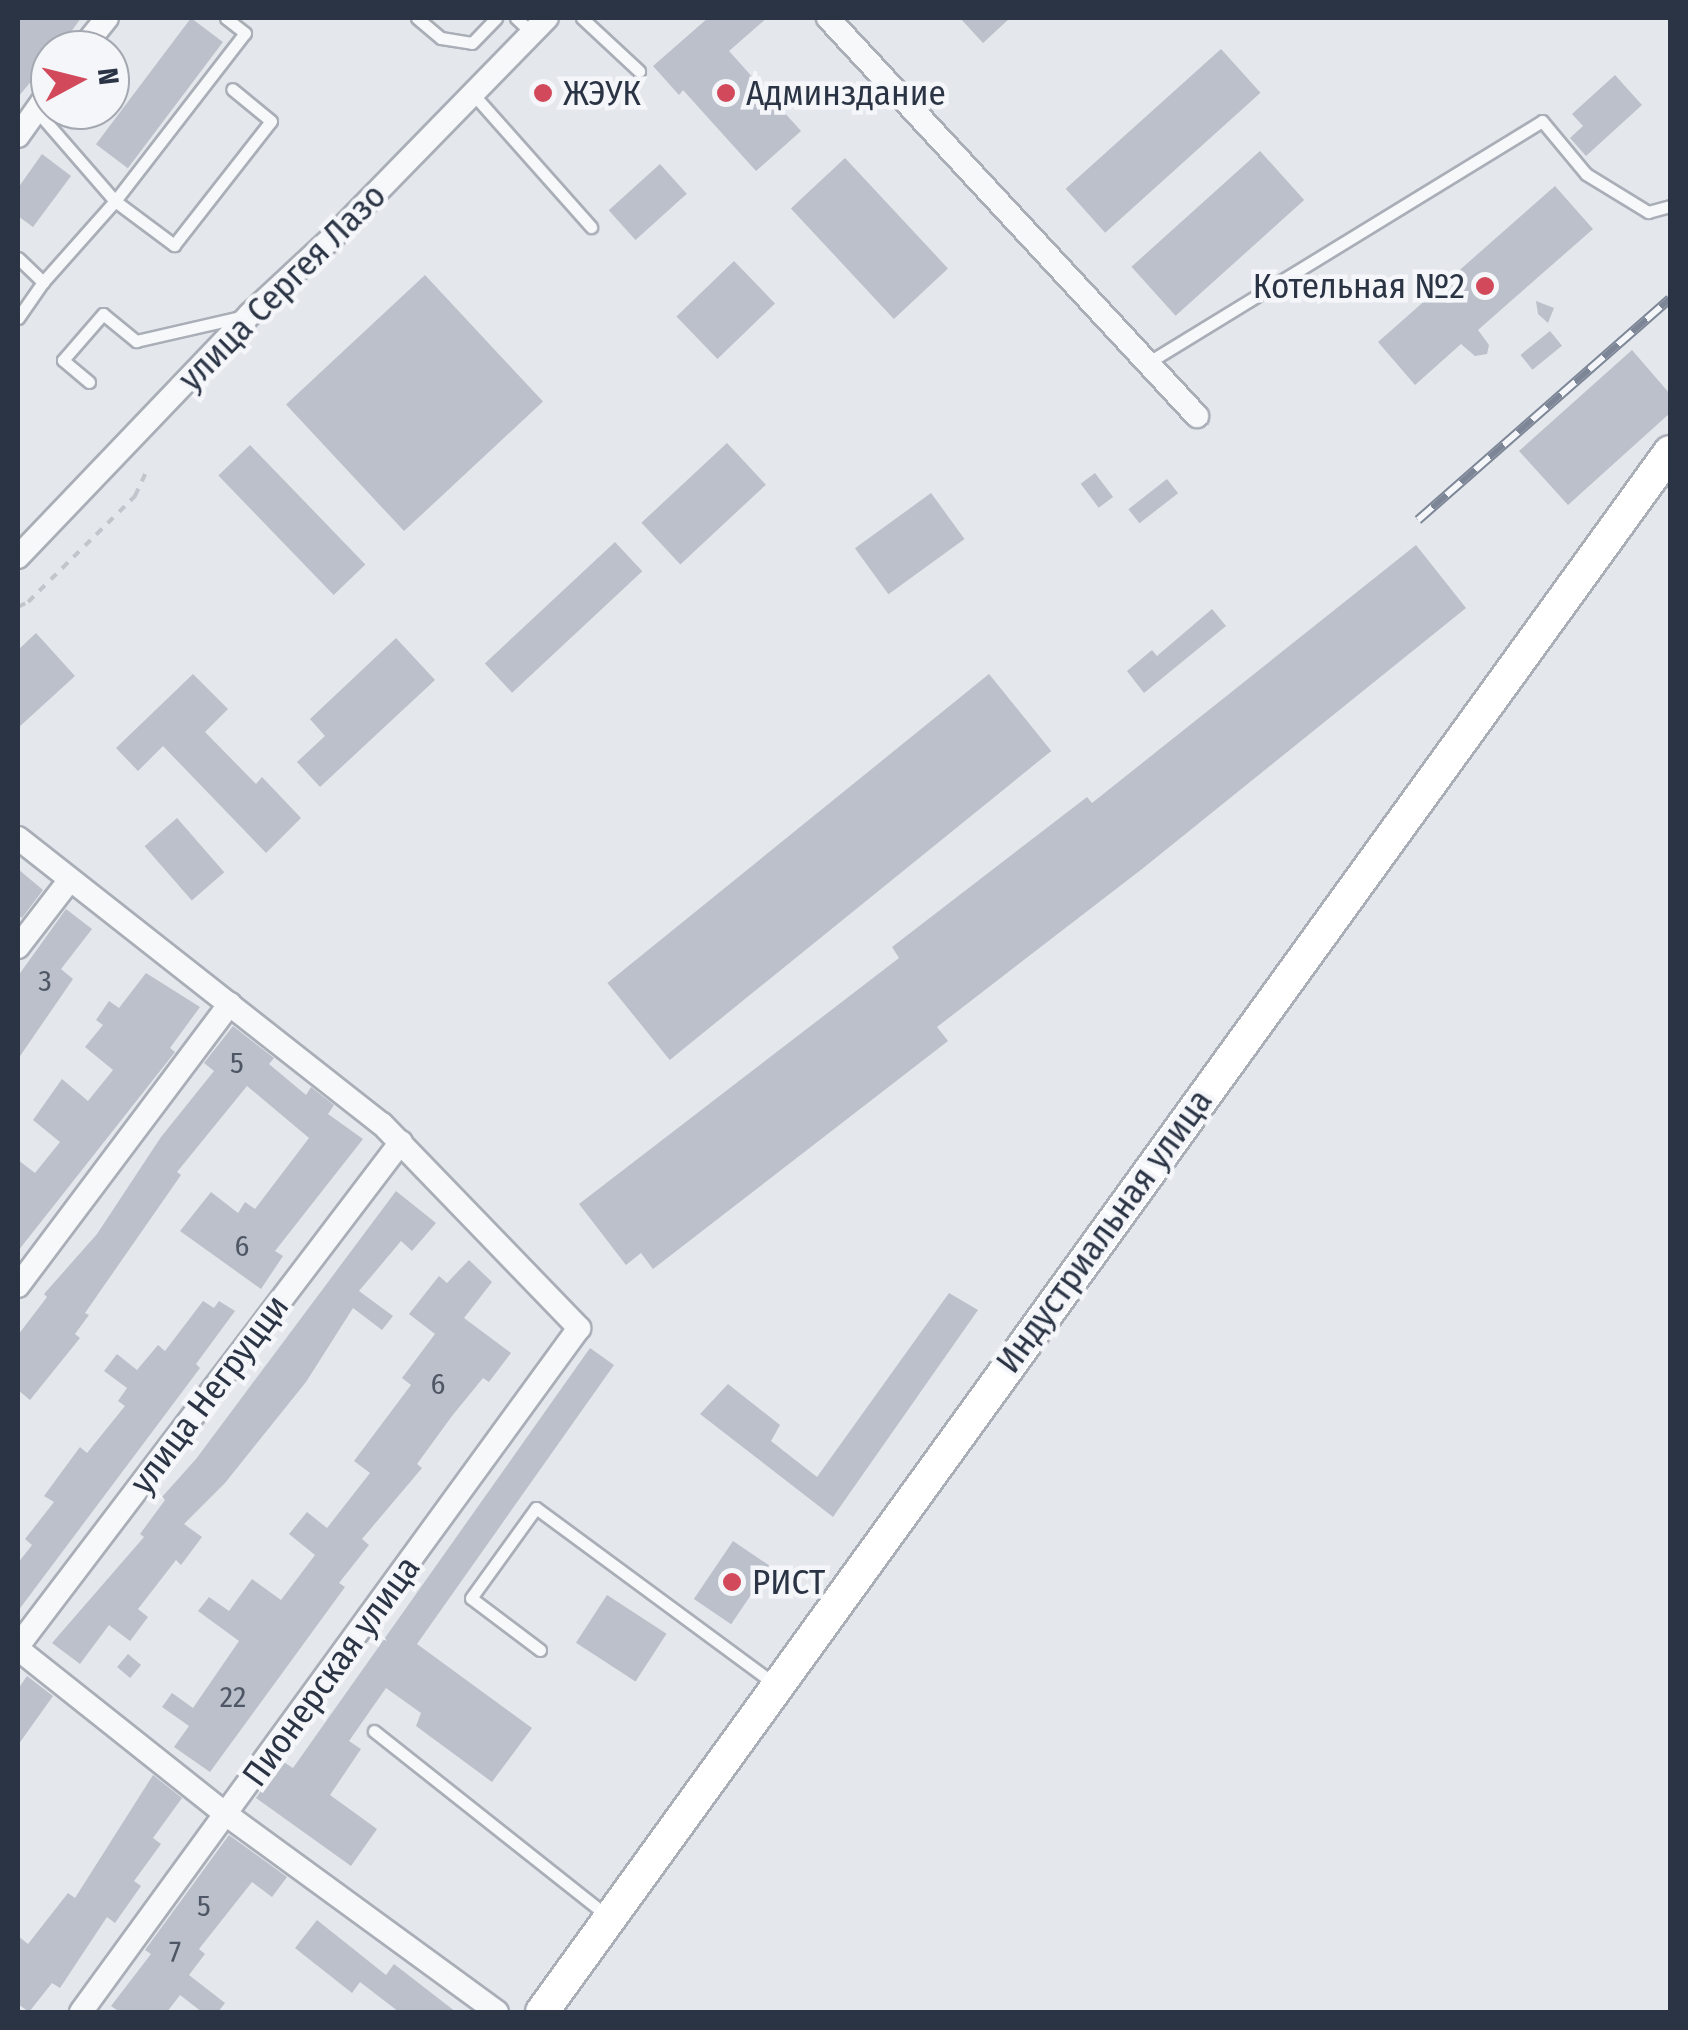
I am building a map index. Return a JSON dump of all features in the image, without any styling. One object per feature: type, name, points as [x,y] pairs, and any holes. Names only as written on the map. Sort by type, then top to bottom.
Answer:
[{"type":"main road","name":"Индустриальная улица","points":[[542,2012],[1670,452]]},
{"type":"street","points":[[828,18],[1197,416]]},
{"type":"street","name":"улица Сергея Лазо","points":[[18,557],[250,314],[473,94],[532,23]]},
{"type":"street","points":[[18,838],[401,1142]]},
{"type":"street","points":[[18,947],[70,881]]},
{"type":"street","points":[[18,1286],[230,1004]]},
{"type":"street","name":"Пионерская улица","points":[[81,2012],[578,1328],[401,1142]]},
{"type":"street","name":"улица Негруцци","points":[[18,1648],[401,1142]]},
{"type":"street","points":[[18,1648],[226,1815],[497,2012]]},
{"type":"lane","points":[[18,318],[43,282],[115,201],[244,32],[228,18]]},
{"type":"lane","points":[[417,18],[441,38],[472,43],[496,18]]},
{"type":"lane","points":[[582,18],[639,71]]},
{"type":"lane","points":[[53,130],[115,201],[174,245],[271,121],[232,90]]},
{"type":"lane","points":[[473,94],[591,227]]},
{"type":"lane","points":[[1149,362],[1542,121],[1586,174],[1648,212],[1670,206]]},
{"type":"lane","points":[[18,258],[43,282]]},
{"type":"lane","points":[[89,382],[62,360],[103,314],[136,341],[250,314]]},
{"type":"lane","points":[[540,1650],[471,1598],[536,1508],[776,1684]]},
{"type":"lane","points":[[374,1731],[610,1918]]},
{"type":"path","points":[[18,607],[28,602],[136,496],[147,470]]},
{"type":"building","points":[[18,18],[81,18],[72,30],[30,30],[30,83],[18,97]]},
{"type":"building","points":[[191,18],[223,42],[128,168],[96,144],[107,130],[130,130],[130,99]]},
{"type":"building","name":"Админздание","points":[[708,18],[767,18],[729,51],[801,131],[756,171],[683,90],[679,95],[653,66]]},
{"type":"building","points":[[960,18],[1010,18],[983,43]]},
{"type":"building","points":[[1221,49],[1260,93],[1105,233],[1066,189]]},
{"type":"building","points":[[1615,75],[1642,105],[1586,156],[1570,138],[1583,126],[1572,114]]},
{"type":"building","points":[[1260,151],[1304,200],[1176,316],[1131,267]]},
{"type":"building","points":[[42,154],[71,176],[33,227],[18,216],[18,188]]},
{"type":"building","points":[[845,158],[948,268],[894,319],[791,208]]},
{"type":"building","points":[[660,164],[687,194],[635,240],[609,210]]},
{"type":"building","name":"Котельная №2","points":[[1555,186],[1593,229],[1478,330],[1489,345],[1487,354],[1475,356],[1461,344],[1415,385],[1378,342]]},
{"type":"building","points":[[734,261],[775,303],[717,359],[676,317]]},
{"type":"building","points":[[425,275],[543,402],[404,531],[286,405]]},
{"type":"building","points":[[1536,301],[1554,308],[1548,323],[1538,314]]},
{"type":"building","points":[[1550,331],[1562,346],[1532,370],[1520,355]]},
{"type":"building","points":[[1632,350],[1670,394],[1670,413],[1568,505],[1519,451]]},
{"type":"building","points":[[727,443],[766,485],[680,564],[641,523]]},
{"type":"building","points":[[250,445],[365,564],[334,595],[218,476]]},
{"type":"building","points":[[1095,473],[1113,497],[1099,508],[1081,484]]},
{"type":"building","points":[[1167,479],[1178,493],[1139,523],[1128,509]]},
{"type":"building","points":[[931,493],[965,539],[888,594],[855,548]]},
{"type":"building","points":[[615,542],[642,571],[512,693],[485,663]]},
{"type":"building","points":[[1416,545],[1466,608],[1142,869],[937,1027],[948,1041],[653,1269],[641,1253],[626,1265],[579,1204],[899,958],[892,947],[1087,797],[1092,803]]},
{"type":"building","points":[[1212,609],[1226,626],[1144,693],[1127,671],[1152,650],[1157,656]]},
{"type":"building","points":[[36,633],[75,676],[18,728],[18,650]]},
{"type":"building","points":[[396,638],[435,680],[320,787],[297,762],[325,736],[310,719]]},
{"type":"building","points":[[193,674],[228,709],[205,732],[256,784],[262,777],[301,818],[266,853],[163,746],[138,771],[116,748]]},
{"type":"building","points":[[989,674],[1051,751],[670,1060],[607,983]]},
{"type":"building","points":[[177,818],[224,872],[192,901],[145,846]]},
{"type":"building","points":[[18,869],[43,890],[22,918],[18,915]]},
{"type":"building","points":[[66,909],[92,929],[61,969],[73,979],[18,1059],[18,976]]},
{"type":"building","points":[[146,973],[200,1007],[170,1048],[175,1052],[18,1251],[18,1160],[35,1173],[60,1142],[33,1120],[62,1079],[88,1101],[113,1070],[85,1047],[103,1025],[96,1020],[109,1001],[119,1008]]},
{"type":"building","points":[[233,1026],[274,1058],[269,1064],[306,1095],[311,1087],[334,1105],[328,1114],[363,1139],[275,1251],[283,1256],[261,1289],[180,1231],[211,1192],[238,1213],[245,1202],[255,1209],[309,1138],[247,1086],[177,1172],[181,1175],[85,1313],[89,1315],[75,1334],[80,1338],[30,1400],[18,1390],[18,1335],[47,1297],[44,1294],[97,1234],[161,1137],[214,1071],[204,1063]]},
{"type":"building","points":[[396,1191],[436,1223],[412,1251],[401,1241],[359,1291],[393,1316],[382,1330],[353,1308],[306,1382],[225,1483],[184,1524],[202,1537],[181,1565],[176,1560],[138,1609],[148,1617],[130,1641],[109,1625],[80,1664],[52,1643],[144,1537],[140,1534],[165,1500],[162,1497],[196,1459]]},
{"type":"building","points":[[469,1260],[492,1282],[464,1318],[511,1353],[489,1382],[483,1378],[452,1416],[417,1464],[422,1468],[362,1539],[369,1545],[339,1583],[345,1587],[210,1772],[174,1747],[189,1726],[162,1707],[172,1693],[193,1708],[239,1641],[198,1611],[209,1597],[229,1611],[252,1579],[281,1600],[315,1555],[289,1534],[307,1512],[327,1528],[370,1473],[354,1461],[411,1385],[402,1378],[435,1334],[409,1314],[439,1276],[447,1283]]},
{"type":"building","points":[[949,1293],[978,1310],[833,1517],[700,1414],[728,1384],[780,1425],[771,1441],[817,1477]]},
{"type":"building","points":[[203,1301],[214,1308],[219,1301],[235,1311],[196,1364],[200,1368],[18,1611],[18,1563],[32,1545],[25,1539],[54,1502],[44,1496],[80,1447],[87,1453],[125,1406],[118,1401],[127,1388],[104,1371],[117,1354],[137,1370],[158,1345],[165,1351]]},
{"type":"building","points":[[590,1348],[614,1365],[417,1644],[532,1728],[492,1782],[416,1726],[421,1713],[386,1688],[349,1741],[361,1749],[330,1795],[377,1829],[351,1866],[256,1798],[282,1761],[293,1768]]},
{"type":"building","name":"РИСТ","points":[[733,1541],[770,1566],[731,1624],[694,1599]]},
{"type":"building","points":[[607,1595],[667,1634],[636,1681],[576,1643]]},
{"type":"building","points":[[128,1654],[141,1665],[130,1678],[117,1667]]},
{"type":"building","points":[[27,1676],[53,1696],[18,1745],[18,1689]]},
{"type":"building","points":[[153,1775],[182,1798],[153,1838],[161,1844],[134,1881],[141,1886],[115,1923],[107,1917],[60,1988],[52,1983],[29,2012],[18,2004],[18,1936],[28,1944],[68,1893],[75,1898]]},
{"type":"building","points":[[229,1835],[287,1877],[272,1897],[252,1882],[199,1949],[205,1954],[189,1975],[225,2003],[218,2012],[202,2012],[180,1995],[167,2012],[120,2012],[111,2006],[151,1954],[145,1950]]},
{"type":"building","points":[[317,1920],[386,1975],[394,1964],[456,2012],[399,2012],[360,1982],[352,1993],[295,1948]]},
{"type":"railway","points":[[1418,520],[1670,299]]},
{"type":"place","name":"ЖЭУК","points":[[543,93]]},
{"type":"place","name":"Админздание","points":[[726,93]]},
{"type":"place","name":"Котельная №2","points":[[1485,286]]},
{"type":"place","name":"РИСТ","points":[[732,1582]]}]
